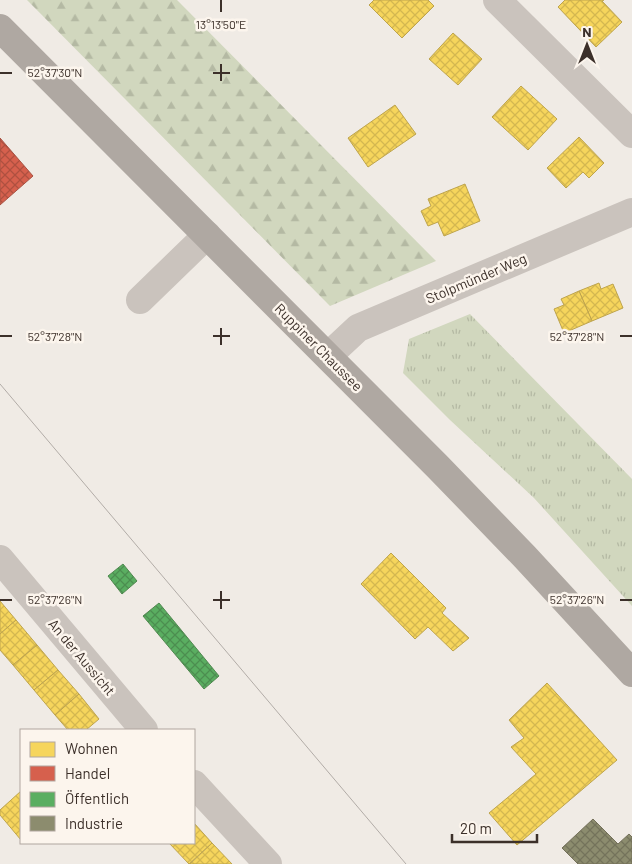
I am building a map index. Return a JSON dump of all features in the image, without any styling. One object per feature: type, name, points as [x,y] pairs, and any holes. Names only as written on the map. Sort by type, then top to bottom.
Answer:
[{"type":"main road","name":"Ruppiner Chaussee","points":[[0,28],[526,557],[632,673]]},
{"type":"street","points":[[497,0],[632,134]]},
{"type":"street","name":"Stolpmünder Weg","points":[[328,356],[358,328],[632,212]]},
{"type":"street","points":[[140,300],[207,235]]},
{"type":"street","name":"An der Aussicht","points":[[0,559],[143,729]]},
{"type":"street","points":[[195,785],[268,864]]},
{"type":"green space","points":[[27,0],[177,0],[436,261],[330,306]]},
{"type":"green space","points":[[470,314],[632,479],[632,606],[534,498],[450,420],[403,373],[409,339]]},
{"type":"building: Wohnen","points":[[374,0],[428,0],[434,6],[402,38],[369,5]]},
{"type":"building: Wohnen","points":[[565,0],[604,0],[602,1],[622,22],[596,47],[558,7]]},
{"type":"building: Wohnen","points":[[453,33],[482,59],[458,85],[429,59]]},
{"type":"building: Wohnen","points":[[521,86],[557,119],[528,150],[492,117]]},
{"type":"building: Wohnen","points":[[395,105],[416,134],[368,167],[348,138]]},
{"type":"building: Wohnen","points":[[579,137],[604,163],[589,178],[583,172],[566,188],[547,168]]},
{"type":"building: Wohnen","points":[[465,184],[480,221],[444,236],[438,222],[428,226],[421,211],[431,206],[428,199]]},
{"type":"building: Wohnen","points":[[599,283],[601,289],[613,284],[623,308],[592,321],[579,291]]},
{"type":"building: Wohnen","points":[[579,291],[592,321],[564,333],[554,309],[564,305],[561,299]]},
{"type":"building: Wohnen","points":[[391,553],[446,608],[442,613],[469,638],[453,651],[428,627],[415,639],[361,584]]},
{"type":"building: Wohnen","points":[[0,601],[16,620],[0,634]]},
{"type":"building: Wohnen","points":[[16,620],[37,645],[13,665],[0,650],[0,634]]},
{"type":"building: Wohnen","points":[[37,645],[58,670],[34,690],[13,665]]},
{"type":"building: Wohnen","points":[[58,670],[79,694],[55,715],[34,690]]},
{"type":"building: Wohnen","points":[[547,683],[617,760],[517,845],[489,813],[536,774],[511,747],[524,738],[509,720]]},
{"type":"building: Wohnen","points":[[79,694],[99,719],[87,729],[67,729],[55,715]]},
{"type":"building: Wohnen","points":[[20,792],[20,839],[0,815],[0,810]]},
{"type":"building: Wohnen","points":[[195,824],[212,843],[189,864],[170,844],[195,844]]},
{"type":"building: Wohnen","points":[[212,843],[232,864],[190,864]]},
{"type":"building: Handel","points":[[0,138],[33,176],[0,205]]},
{"type":"building: Öffentlich","points":[[123,564],[137,581],[122,594],[108,576]]},
{"type":"building: Öffentlich","points":[[159,603],[219,676],[204,689],[143,616]]},
{"type":"building: Industrie","points":[[593,819],[618,844],[629,834],[632,837],[632,864],[578,864],[562,848]]},
{"type":"tram line","points":[[0,384],[406,864]]}]
